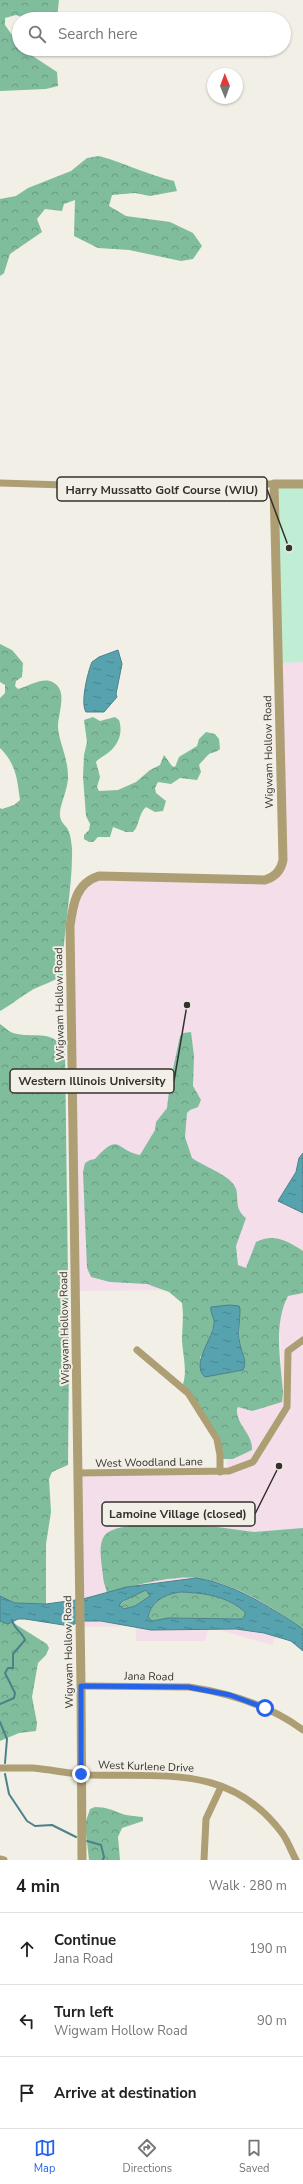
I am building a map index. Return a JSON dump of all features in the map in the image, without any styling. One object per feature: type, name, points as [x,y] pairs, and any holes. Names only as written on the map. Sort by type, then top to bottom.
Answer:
[{"type":"street","points":[[0,483],[65,485],[303,484]]},
{"type":"street","name":"Wigwam Hollow Road","points":[[82,1860],[80,1595],[70,926],[72,913],[79,890],[87,881],[99,876],[265,880],[275,876],[280,869],[283,860],[274,484]]},
{"type":"street","name":"West Woodland Lane","points":[[78,1474],[220,1472],[246,1467],[253,1462],[287,1407],[288,1351],[303,1340]]},
{"type":"street","points":[[137,1350],[188,1393],[217,1439],[220,1455],[220,1472]]},
{"type":"street","name":"Jana Road","points":[[81,1686],[188,1687],[205,1690],[240,1698],[276,1714],[303,1730]]},
{"type":"street","name":"West Kurlene Drive","points":[[0,1768],[33,1768],[81,1774],[189,1777],[221,1786],[247,1799],[265,1813],[283,1834],[296,1860]]},
{"type":"street","points":[[204,1860],[206,1819],[221,1786]]},
{"type":"street","points":[[0,1859],[4,1860]]},
{"type":"shaded area","points":[[274,484],[303,484],[303,1636],[282,1624],[272,1645],[209,1627],[205,1641],[136,1641],[136,1626],[81,1627],[78,1473],[227,1471],[227,1443],[200,1401],[282,1400],[279,1289],[75,1291],[72,1084],[75,901],[93,878],[265,880],[280,869]]},
{"type":"green space","points":[[0,0],[59,0],[58,12],[12,12],[12,16],[5,18],[5,25],[12,35],[12,56],[33,56],[57,72],[58,86],[46,89],[0,91]]},
{"type":"green space","points":[[99,156],[155,176],[174,181],[177,191],[150,196],[135,193],[112,195],[109,206],[126,216],[170,222],[193,233],[202,246],[193,259],[181,261],[129,250],[98,248],[74,236],[75,200],[64,204],[62,211],[45,209],[37,219],[42,232],[10,254],[4,273],[0,276],[0,199],[16,196],[28,188],[71,171],[87,158]]},
{"type":"green space","points":[[274,484],[303,484],[303,662],[278,663]]},
{"type":"green space","points":[[0,644],[12,650],[23,663],[22,677],[16,681],[15,686],[18,689],[45,680],[55,683],[61,692],[58,727],[67,763],[68,777],[60,817],[71,838],[72,864],[64,943],[63,975],[33,990],[0,1011],[0,808],[2,809],[14,805],[20,800],[17,778],[13,766],[0,748],[0,698],[5,693],[5,685],[0,682]]},
{"type":"green space","points":[[93,717],[100,721],[115,717],[119,720],[121,729],[118,742],[96,762],[100,777],[97,787],[99,791],[118,790],[136,782],[150,770],[160,765],[164,755],[172,766],[175,767],[179,757],[197,746],[199,739],[206,732],[215,734],[219,739],[220,749],[209,754],[199,765],[201,772],[197,780],[180,778],[171,784],[158,782],[155,788],[156,793],[166,801],[163,811],[155,812],[146,807],[143,810],[133,832],[126,832],[113,827],[110,837],[98,837],[93,842],[89,842],[84,839],[84,835],[89,830],[90,824],[86,816],[83,777],[84,755],[87,742],[84,720]]},
{"type":"green space","points":[[0,1024],[13,1033],[21,1035],[41,1035],[53,1038],[65,1049],[69,1359],[68,1465],[52,1472],[49,1479],[51,1512],[46,1544],[46,1604],[15,1603],[0,1596]]},
{"type":"green space","points":[[191,1032],[194,1056],[193,1086],[201,1100],[198,1107],[187,1113],[185,1137],[192,1158],[226,1177],[231,1181],[236,1189],[239,1210],[246,1218],[236,1246],[238,1265],[246,1268],[256,1242],[263,1239],[280,1239],[303,1251],[303,1293],[288,1296],[283,1307],[279,1331],[283,1393],[282,1402],[252,1411],[238,1407],[237,1415],[250,1439],[252,1450],[233,1459],[221,1459],[219,1447],[182,1387],[185,1370],[182,1341],[182,1303],[169,1292],[147,1284],[110,1282],[91,1277],[87,1268],[83,1172],[85,1163],[95,1159],[109,1146],[114,1144],[132,1153],[140,1155],[155,1130],[156,1122],[167,1108],[170,1083],[180,1036],[183,1033]],"holes":[[[239,1306],[240,1344],[245,1363],[238,1371],[208,1376],[200,1357],[205,1352],[214,1323],[213,1318]]]},
{"type":"green space","points":[[167,1524],[217,1527],[254,1532],[303,1528],[303,1630],[292,1621],[253,1597],[225,1585],[197,1578],[187,1577],[164,1580],[107,1594],[103,1578],[101,1552],[103,1538],[107,1533],[122,1527]]},
{"type":"green space","points":[[146,1590],[150,1596],[135,1606],[124,1609],[119,1605],[127,1599]]},
{"type":"green space","points":[[181,1592],[215,1596],[231,1602],[245,1612],[245,1615],[242,1619],[168,1618],[152,1621],[148,1618],[156,1602],[170,1594]]},
{"type":"green space","points":[[0,1621],[8,1624],[12,1622],[47,1644],[49,1648],[46,1655],[38,1663],[32,1697],[37,1723],[36,1731],[19,1733],[0,1741]]},
{"type":"green space","points":[[95,1807],[109,1809],[125,1815],[143,1817],[143,1821],[122,1828],[118,1837],[120,1860],[89,1860],[85,1824],[90,1809]]},
{"type":"water","points":[[118,650],[122,664],[116,694],[117,697],[104,712],[86,712],[84,708],[84,695],[92,662],[99,657]]},
{"type":"water","points":[[303,1153],[303,1213],[278,1201],[296,1172],[299,1158]]},
{"type":"water","points":[[229,1305],[239,1306],[240,1309],[239,1339],[245,1364],[243,1370],[205,1377],[201,1372],[200,1365],[201,1358],[213,1328],[214,1320],[211,1307]]},
{"type":"water","points":[[196,1578],[224,1585],[251,1597],[300,1627],[303,1630],[303,1651],[291,1641],[264,1633],[236,1629],[151,1630],[101,1621],[81,1621],[70,1626],[25,1619],[18,1619],[8,1624],[0,1621],[0,1596],[15,1603],[46,1604],[83,1599],[127,1587]],"holes":[[[146,1590],[150,1596],[135,1606],[124,1609],[119,1605],[123,1601]],[[181,1592],[215,1596],[231,1602],[245,1612],[245,1615],[242,1619],[168,1618],[152,1621],[148,1617],[156,1602],[165,1596]]]},
{"type":"waterway","points":[[0,1704],[14,1698],[15,1693],[5,1673],[8,1668],[13,1668],[13,1654],[25,1640],[14,1626],[12,1620]]},
{"type":"waterway","points":[[0,1722],[7,1739],[5,1763]]},
{"type":"waterway","points":[[5,1774],[9,1794],[27,1821],[35,1826],[52,1825],[76,1837]]},
{"type":"waterway","points":[[87,1841],[101,1845],[104,1857],[103,1860]]},
{"type":"place","name":"Harry Mussatto Golf Course (WIU)","points":[[289,548]]},
{"type":"place","name":"Western Illinois University","points":[[187,1005]]},
{"type":"place","name":"Lamoine Village (closed)","points":[[279,1466]]},
{"type":"route","points":[[81,1774],[81,1686],[188,1687],[230,1695],[265,1708]]}]
